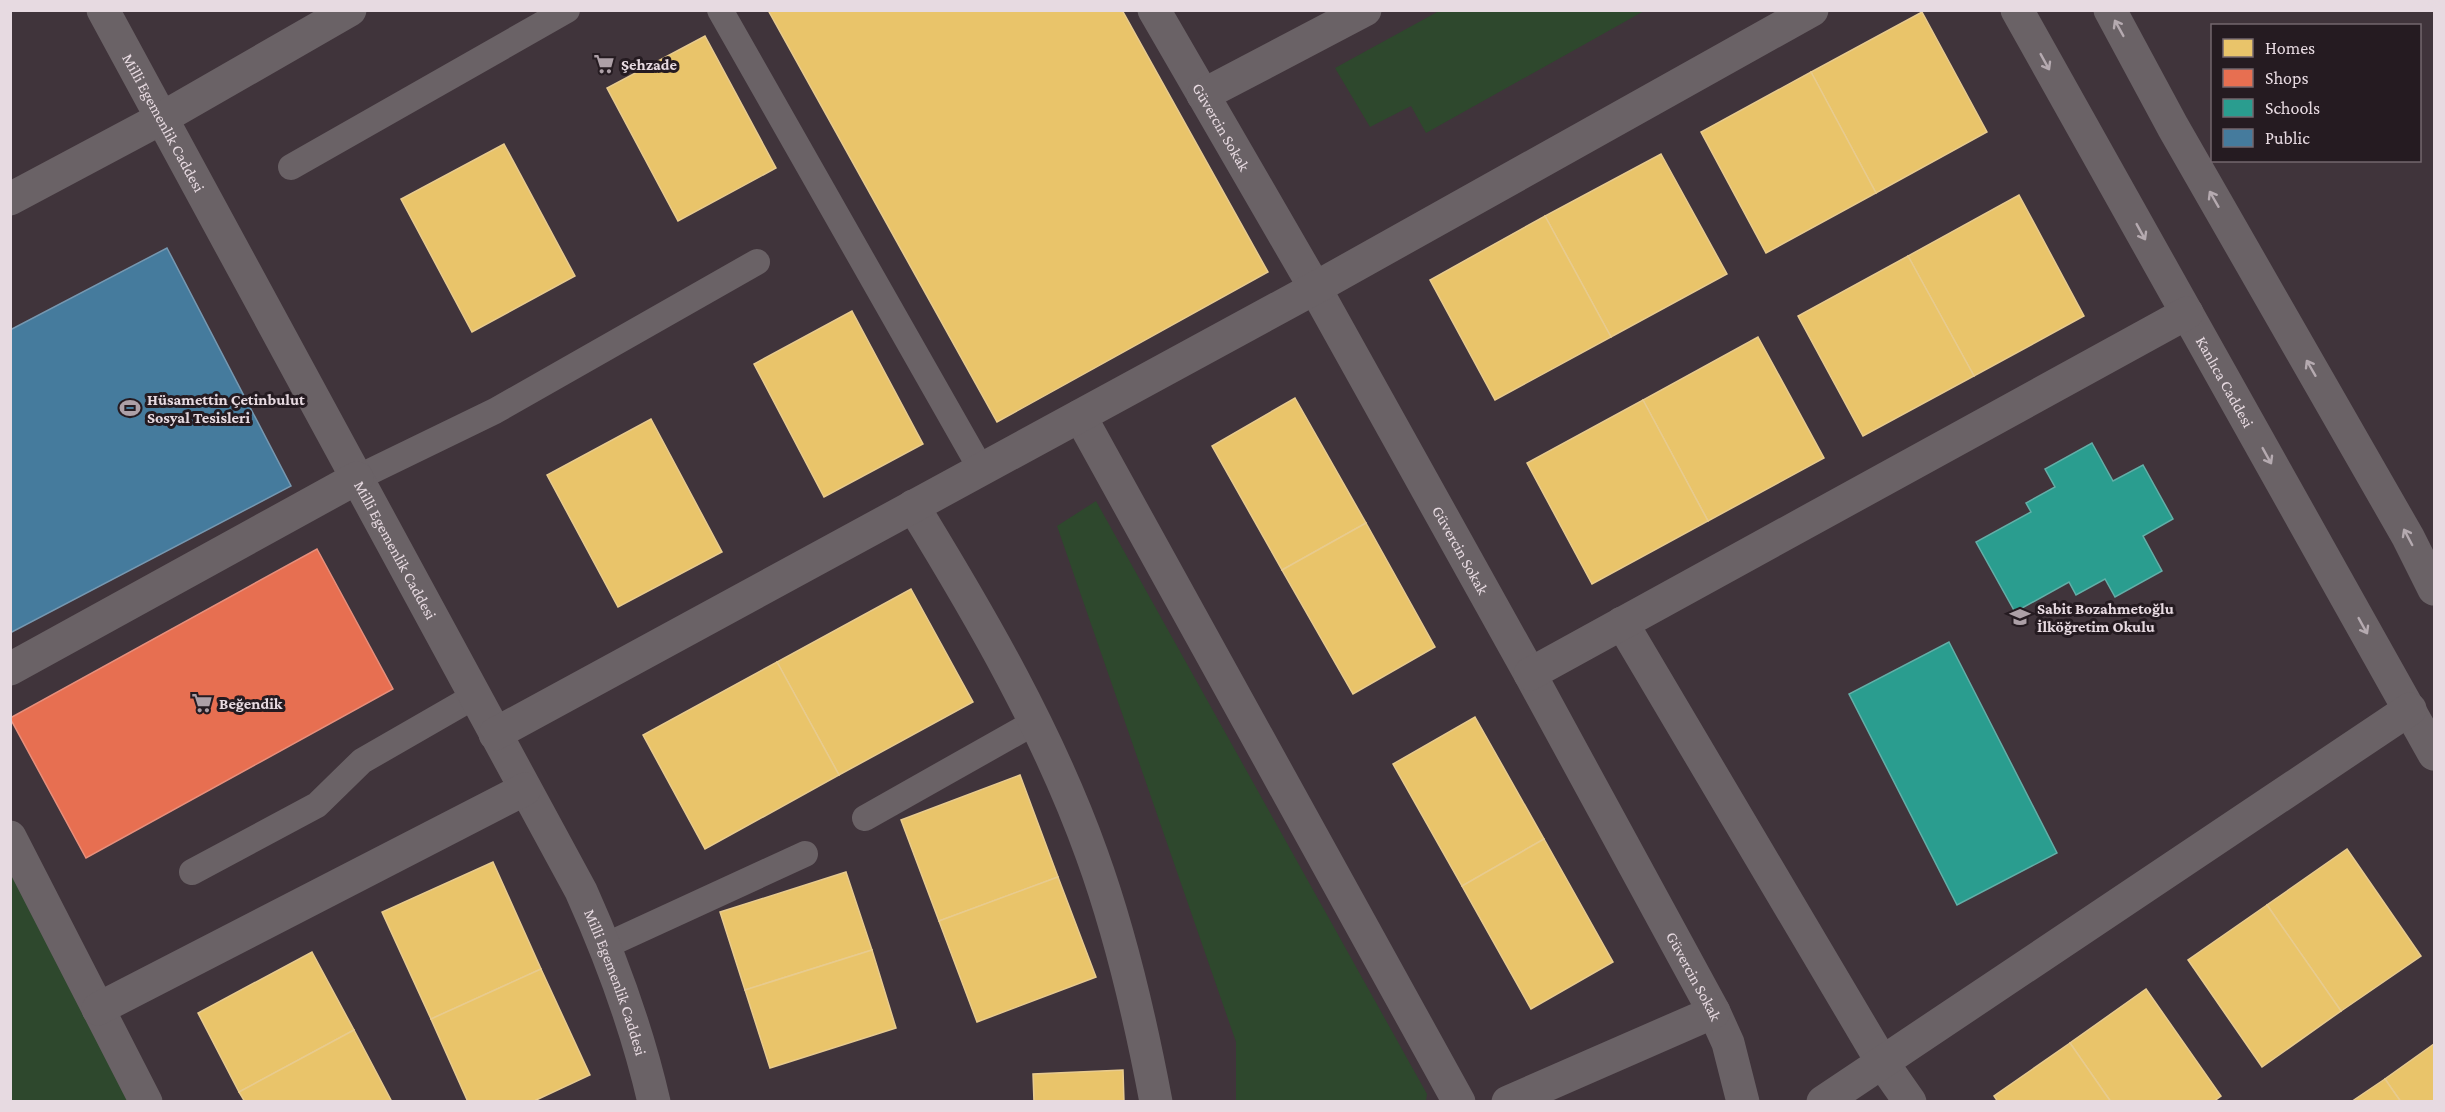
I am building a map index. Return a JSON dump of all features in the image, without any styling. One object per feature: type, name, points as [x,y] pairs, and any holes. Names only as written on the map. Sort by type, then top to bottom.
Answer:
[{"type":"street","name":"Milli Egemenlik Caddesi","points":[[103,10],[580,891],[605,946],[644,1059],[654,1101]]},
{"type":"street","points":[[10,200],[162,118],[350,10]]},
{"type":"street","name":"Güvercin Sokak","points":[[1154,10],[1315,288],[1530,674],[1714,1012],[1728,1043],[1743,1101]]},
{"type":"street","points":[[1203,95],[1365,10]]},
{"type":"street","points":[[495,734],[1315,288],[1812,10]]},
{"type":"street","name":"Kanlıca Caddesi","points":[[2017,10],[2434,754]]},
{"type":"street","points":[[2110,10],[2173,127],[2408,537],[2434,589]]},
{"type":"street","points":[[1530,674],[2187,313]]},
{"type":"street","points":[[1080,416],[1459,1101]]},
{"type":"street","points":[[10,669],[357,478]]},
{"type":"street","points":[[913,506],[964,590],[1035,722],[1092,853],[1116,927],[1140,1015],[1156,1101]]},
{"type":"street","points":[[1622,623],[1882,1062],[1910,1101]]},
{"type":"street","points":[[1823,1101],[2410,709]]},
{"type":"street","points":[[98,1009],[525,789]]},
{"type":"street","points":[[10,837],[146,1101]]},
{"type":"street","points":[[1508,1101],[1714,1012]]},
{"type":"lane","points":[[291,166],[567,10]]},
{"type":"lane","points":[[720,10],[981,469]]},
{"type":"lane","points":[[357,478],[495,411],[757,262]]},
{"type":"lane","points":[[192,872],[317,805],[362,761],[475,696]]},
{"type":"lane","points":[[865,818],[1035,722]]},
{"type":"lane","points":[[605,946],[805,854]]},
{"type":"green space","points":[[1439,11],[1644,11],[1426,133],[1411,106],[1370,127],[1335,68]]},
{"type":"green space","points":[[1096,501],[1427,1094],[1426,1101],[1236,1101],[1236,1042],[1057,526]]},
{"type":"green space","points":[[11,852],[140,1101],[11,1101]]},
{"type":"building: Homes","points":[[768,10],[1122,10],[1268,272],[997,422]]},
{"type":"building: Homes","points":[[1922,12],[1987,132],[1876,193],[1811,72]]},
{"type":"building: Homes","points":[[705,36],[776,168],[678,221],[607,88]]},
{"type":"building: Homes","points":[[1811,72],[1876,193],[1766,253],[1701,132]]},
{"type":"building: Homes","points":[[504,144],[575,276],[472,332],[401,199]]},
{"type":"building: Homes","points":[[1661,154],[1727,274],[1611,337],[1545,216]]},
{"type":"building: Homes","points":[[2019,195],[2084,316],[1974,376],[1908,256]]},
{"type":"building: Homes","points":[[1545,216],[1611,337],[1495,400],[1430,280]]},
{"type":"building: Homes","points":[[1908,256],[1974,376],[1863,436],[1798,316]]},
{"type":"building: Homes","points":[[852,311],[923,444],[824,497],[754,364]]},
{"type":"building: Homes","points":[[1758,337],[1824,458],[1708,521],[1643,400]]},
{"type":"building: Homes","points":[[1295,398],[1366,523],[1282,570],[1212,446]]},
{"type":"building: Homes","points":[[1643,400],[1708,521],[1592,584],[1527,463]]},
{"type":"building: Homes","points":[[651,419],[722,552],[618,607],[547,475]]},
{"type":"building: Homes","points":[[1366,523],[1435,647],[1353,694],[1282,570]]},
{"type":"building: Homes","points":[[911,589],[973,702],[839,775],[777,662]]},
{"type":"building: Homes","points":[[777,662],[839,775],[705,849],[643,735]]},
{"type":"building: Homes","points":[[1475,717],[1544,839],[1462,886],[1393,764]]},
{"type":"building: Homes","points":[[1020,775],[1058,877],[939,921],[901,820]]},
{"type":"building: Homes","points":[[1544,839],[1613,962],[1531,1009],[1462,886]]},
{"type":"building: Homes","points":[[2347,849],[2421,956],[2341,1011],[2267,905]]},
{"type":"building: Homes","points":[[493,862],[541,969],[431,1019],[382,912]]},
{"type":"building: Homes","points":[[846,872],[872,950],[745,990],[720,912]]},
{"type":"building: Homes","points":[[1058,877],[1096,977],[977,1022],[939,921]]},
{"type":"building: Homes","points":[[2267,905],[2341,1011],[2262,1067],[2188,960]]},
{"type":"building: Homes","points":[[872,950],[896,1028],[770,1068],[745,990]]},
{"type":"building: Homes","points":[[312,952],[354,1030],[239,1092],[198,1013]]},
{"type":"building: Homes","points":[[541,969],[590,1075],[532,1102],[468,1102],[431,1019]]},
{"type":"building: Homes","points":[[2146,989],[2221,1096],[2213,1102],[2111,1102],[2070,1043]]},
{"type":"building: Homes","points":[[354,1030],[392,1102],[245,1102],[239,1092]]},
{"type":"building: Homes","points":[[2070,1043],[2111,1102],[1998,1102],[1994,1096]]},
{"type":"building: Homes","points":[[2434,1044],[2434,1102],[2401,1102],[2385,1079]]},
{"type":"building: Homes","points":[[1123,1070],[1124,1102],[1034,1102],[1033,1074]]},
{"type":"building: Homes","points":[[2385,1079],[2401,1102],[2351,1102]]},
{"type":"building: Shops","name":"Beğendik","points":[[317,549],[393,689],[86,858],[10,718]]},
{"type":"building: Schools","points":[[2092,443],[2113,481],[2143,465],[2173,519],[2143,536],[2162,571],[2115,597],[2105,579],[2076,595],[2069,582],[2015,612],[1976,542],[2031,512],[2026,503],[2055,487],[2045,469]]},
{"type":"building: Schools","points":[[1949,642],[2057,853],[1957,905],[1849,694]]},
{"type":"building: Public","name":"Hüsamettin Çetinbulut Sosyal Tesisleri","points":[[167,248],[291,486],[10,633],[10,330]]},
{"type":"place","name":"Şehzade","points":[[604,64]]},
{"type":"place","name":"Hüsamettin Çetinbulut Sosyal Tesisleri","points":[[130,408]]},
{"type":"place","name":"Sabit Bozahmetoğlu İlköğretim Okulu","points":[[2020,617]]},
{"type":"place","name":"Beğendik","points":[[202,703]]}]
